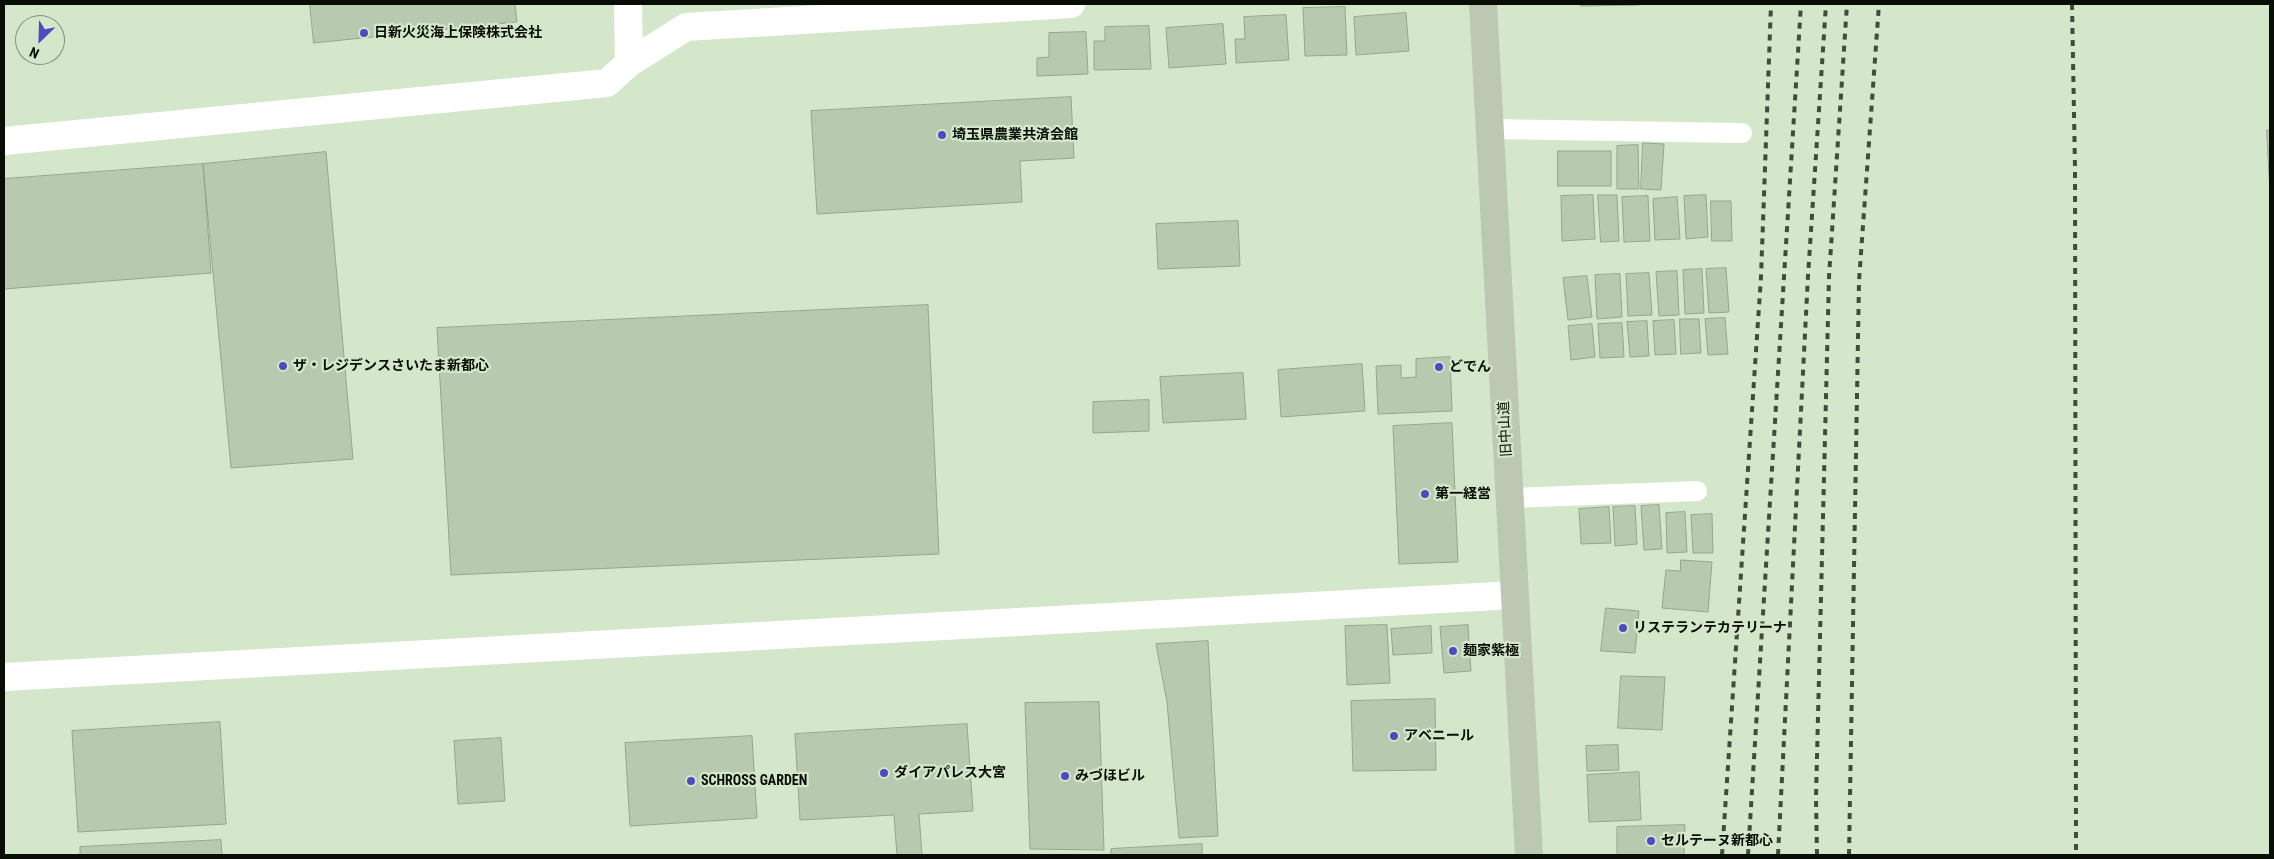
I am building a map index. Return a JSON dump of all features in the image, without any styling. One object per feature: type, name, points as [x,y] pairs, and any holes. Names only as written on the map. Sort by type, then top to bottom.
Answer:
[{"type":"main road","name":"旧中山道","points":[[1483,4],[1529,855]]},
{"type":"street","points":[[628,4],[629,63]]},
{"type":"street","points":[[4,140],[607,83],[629,63],[686,27],[859,11],[1071,4]]},
{"type":"street","points":[[4,677],[1516,595]]},
{"type":"lane","points":[[1490,129],[1742,133]]},
{"type":"lane","points":[[1510,498],[1697,491]]},
{"type":"building","name":"日新火災海上保険株式会社","points":[[310,4],[515,4],[517,22],[314,43]]},
{"type":"building","points":[[1581,4],[1639,4],[1639,5],[1581,6]]},
{"type":"building","points":[[1345,7],[1347,55],[1305,56],[1303,8]]},
{"type":"building","points":[[1406,13],[1409,51],[1356,55],[1354,17]]},
{"type":"building","points":[[1286,15],[1289,60],[1236,63],[1235,39],[1245,39],[1244,17]]},
{"type":"building","points":[[1223,24],[1226,64],[1169,68],[1166,28]]},
{"type":"building","points":[[1149,26],[1151,69],[1094,70],[1094,41],[1105,41],[1105,27]]},
{"type":"building","points":[[1086,32],[1088,74],[1037,76],[1037,58],[1049,57],[1049,33]]},
{"type":"building","name":"埼玉県農業共済会館","points":[[1071,97],[1074,158],[1020,161],[1022,202],[817,214],[811,111]]},
{"type":"building","points":[[2267,130],[2270,130],[2270,193]]},
{"type":"building","points":[[1643,143],[1664,144],[1661,190],[1641,189]]},
{"type":"building","points":[[1638,145],[1639,189],[1617,189],[1617,146]]},
{"type":"building","points":[[1558,151],[1611,151],[1611,186],[1558,186]]},
{"type":"building","name":"ザ・レジデンスさいたま新都心","points":[[326,152],[353,459],[231,468],[203,164]]},
{"type":"building","points":[[203,164],[211,273],[4,289],[4,179]]},
{"type":"building","points":[[1593,195],[1595,239],[1562,241],[1561,196]]},
{"type":"building","points":[[1598,195],[1617,195],[1619,241],[1601,242]]},
{"type":"building","points":[[1706,195],[1708,237],[1686,239],[1684,196]]},
{"type":"building","points":[[1648,196],[1650,241],[1624,242],[1622,197]]},
{"type":"building","points":[[1677,197],[1680,239],[1655,240],[1653,199]]},
{"type":"building","points":[[1711,201],[1731,201],[1732,241],[1712,241]]},
{"type":"building","points":[[1238,221],[1240,266],[1158,269],[1156,224]]},
{"type":"building","points":[[1726,268],[1729,312],[1709,313],[1706,269]]},
{"type":"building","points":[[1702,269],[1704,313],[1685,314],[1683,270]]},
{"type":"building","points":[[1677,271],[1679,315],[1659,316],[1656,272]]},
{"type":"building","points":[[1649,273],[1652,315],[1628,316],[1626,274]]},
{"type":"building","points":[[1620,274],[1622,317],[1597,319],[1595,275]]},
{"type":"building","points":[[1587,276],[1592,317],[1568,320],[1563,278]]},
{"type":"building","points":[[928,305],[939,554],[451,575],[437,328]]},
{"type":"building","points":[[1725,318],[1728,354],[1708,355],[1705,319]]},
{"type":"building","points":[[1680,319],[1699,319],[1701,353],[1681,354]]},
{"type":"building","points":[[1674,320],[1676,354],[1655,355],[1653,321]]},
{"type":"building","points":[[1647,321],[1649,356],[1630,357],[1627,322]]},
{"type":"building","points":[[1622,323],[1624,357],[1600,358],[1598,324]]},
{"type":"building","points":[[1592,324],[1595,357],[1571,360],[1568,326]]},
{"type":"building","points":[[1450,357],[1452,411],[1378,414],[1376,366],[1401,365],[1401,378],[1416,377],[1416,359]]},
{"type":"building","points":[[1362,364],[1365,411],[1281,417],[1278,370]]},
{"type":"building","points":[[1243,373],[1246,419],[1163,423],[1160,377]]},
{"type":"building","points":[[1149,400],[1149,431],[1093,433],[1093,402]]},
{"type":"building","name":"第一経営","points":[[1452,423],[1458,562],[1399,564],[1393,426]]},
{"type":"building","points":[[1659,505],[1662,549],[1644,550],[1641,506]]},
{"type":"building","points":[[1635,506],[1637,544],[1615,546],[1613,507]]},
{"type":"building","points":[[1609,507],[1611,543],[1581,544],[1579,509]]},
{"type":"building","points":[[1685,512],[1687,552],[1667,553],[1666,513]]},
{"type":"building","points":[[1712,514],[1713,553],[1693,553],[1691,515]]},
{"type":"building","points":[[1681,560],[1712,562],[1708,612],[1662,608],[1666,570],[1680,571]]},
{"type":"building","points":[[1606,608],[1639,611],[1635,653],[1601,651]]},
{"type":"building","points":[[1387,625],[1390,683],[1347,685],[1345,626]]},
{"type":"building","points":[[1468,625],[1471,671],[1444,673],[1440,627]]},
{"type":"building","points":[[1431,626],[1432,653],[1393,655],[1391,629]]},
{"type":"building","points":[[1208,641],[1218,836],[1179,838],[1167,702],[1156,644]]},
{"type":"building","points":[[1621,676],[1665,677],[1662,730],[1618,728]]},
{"type":"building","name":"アベニール","points":[[1435,699],[1436,770],[1353,771],[1351,701]]},
{"type":"building","name":"みづほビル","points":[[1099,702],[1104,850],[1030,849],[1025,703]]},
{"type":"building","points":[[220,722],[226,824],[78,832],[72,731]]},
{"type":"building","name":"ダイアパレス大宮","points":[[967,724],[973,811],[919,814],[922,855],[897,855],[894,815],[800,820],[795,734]]},
{"type":"building","name":"SCHROSS GARDEN","points":[[752,736],[757,818],[630,826],[625,743]]},
{"type":"building","points":[[501,738],[505,801],[458,804],[454,741]]},
{"type":"building","points":[[1618,745],[1619,770],[1587,771],[1586,746]]},
{"type":"building","points":[[1639,772],[1641,820],[1589,822],[1587,775]]},
{"type":"building","name":"セルテーヌ新都心","points":[[1685,825],[1684,855],[1617,855],[1617,827]]},
{"type":"building","points":[[221,840],[222,855],[80,855],[80,847]]},
{"type":"building","points":[[1202,844],[1202,855],[1111,855],[1111,849]]},
{"type":"railway","points":[[1722,855],[1761,277],[1771,4]]},
{"type":"railway","points":[[1748,855],[1801,4]]},
{"type":"railway","points":[[1778,855],[1808,276],[1826,4]]},
{"type":"railway","points":[[1817,855],[1816,797],[1829,277],[1847,4]]},
{"type":"railway","points":[[1849,855],[1859,281],[1879,4]]},
{"type":"railway","points":[[2072,4],[2075,168],[2076,855]]},
{"type":"place","name":"日新火災海上保険株式会社","points":[[364,33]]},
{"type":"place","name":"埼玉県農業共済会館","points":[[942,135]]},
{"type":"place","name":"ザ・レジデンスさいたま新都心","points":[[283,366]]},
{"type":"place","name":"どでん","points":[[1439,367]]},
{"type":"place","name":"第一経営","points":[[1425,494]]},
{"type":"place","name":"リステランテカテリーナ","points":[[1623,628]]},
{"type":"place","name":"麺家紫極","points":[[1453,651]]},
{"type":"place","name":"アベニール","points":[[1394,736]]},
{"type":"place","name":"ダイアパレス大宮","points":[[884,773]]},
{"type":"place","name":"みづほビル","points":[[1065,776]]},
{"type":"place","name":"SCHROSS GARDEN","points":[[691,781]]},
{"type":"place","name":"セルテーヌ新都心","points":[[1651,841]]}]
